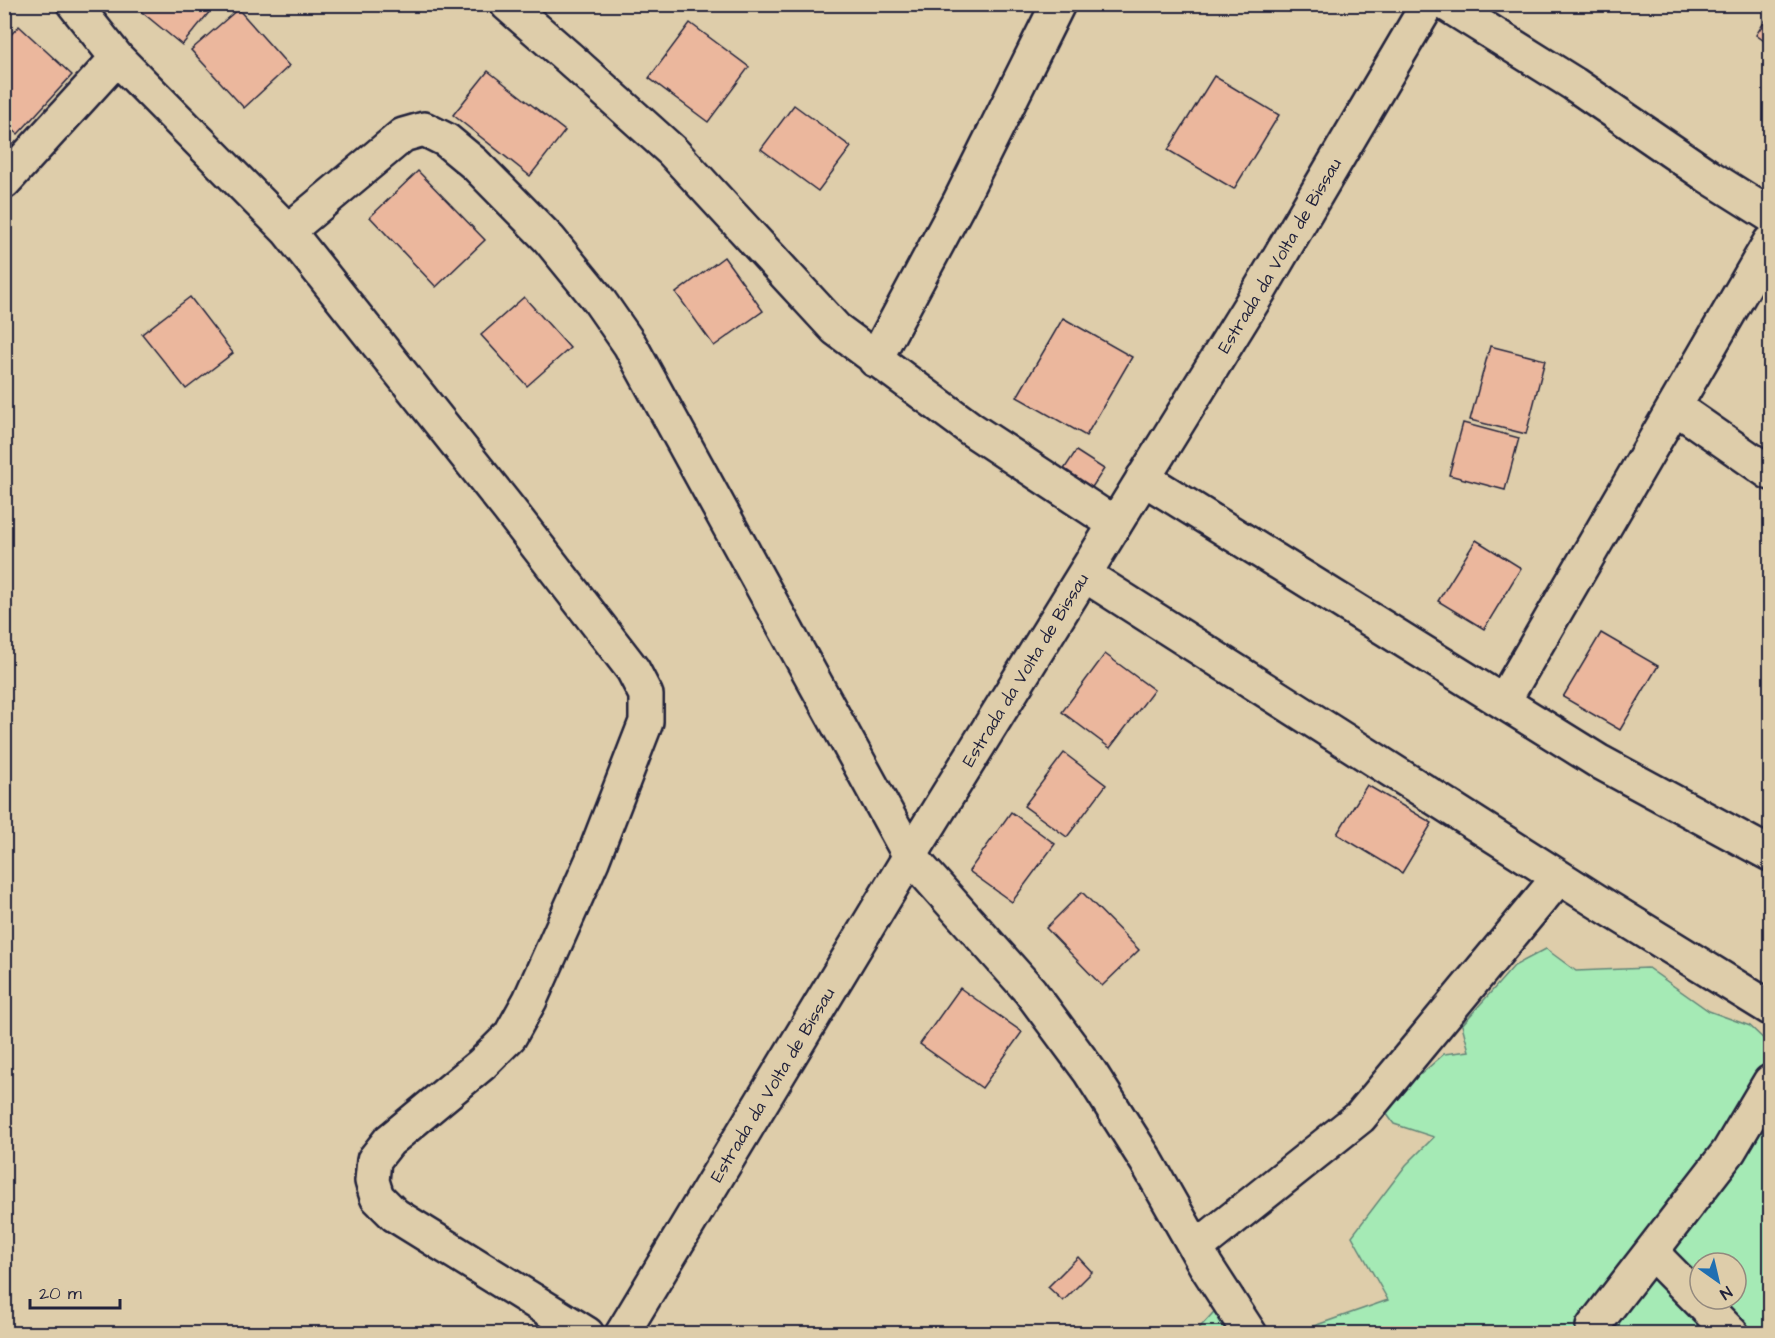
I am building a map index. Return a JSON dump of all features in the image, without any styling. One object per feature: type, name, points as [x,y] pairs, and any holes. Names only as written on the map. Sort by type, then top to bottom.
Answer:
[{"type":"street","points":[[74,4],[117,58],[288,231],[633,670],[646,695],[646,722],[592,861],[530,1000],[510,1036],[482,1064],[389,1141],[374,1160],[372,1181],[378,1197],[395,1215],[587,1334]]},
{"type":"street","points":[[507,4],[672,151],[836,329],[971,429],[1115,524]]},
{"type":"street","points":[[875,360],[959,203],[1058,4]]},
{"type":"street","name":"Estrada da Volta de Bissau","points":[[621,1334],[910,856],[1261,288],[1428,4]]},
{"type":"street","points":[[1446,4],[1574,84],[1770,216]]},
{"type":"street","points":[[4,182],[117,58]]},
{"type":"street","points":[[288,231],[403,135],[424,129],[446,140],[475,164],[549,239],[598,299],[630,345],[910,856],[1030,991],[1090,1072],[1196,1248],[1251,1334]]},
{"type":"street","points":[[1503,702],[1770,242]]},
{"type":"street","points":[[1674,407],[1770,473]]},
{"type":"street","points":[[1143,478],[1598,761],[1770,854]]},
{"type":"street","points":[[1084,575],[1559,877],[1770,1008]]},
{"type":"street","points":[[1196,1248],[1360,1117],[1559,877]]},
{"type":"street","points":[[1593,1328],[1729,1151],[1770,1082]]},
{"type":"street","points":[[1651,1252],[1732,1334]]},
{"type":"green space","points":[[1546,949],[1576,971],[1648,968],[1709,1011],[1750,1026],[1770,1045],[1770,1333],[1291,1334],[1388,1300],[1352,1236],[1406,1165],[1434,1137],[1394,1124],[1376,1099],[1398,1078],[1421,1074],[1444,1054],[1469,1051],[1462,1025],[1514,966]]},
{"type":"green space","points":[[1221,1304],[1244,1334],[1194,1334]]},
{"type":"building","points":[[132,4],[216,4],[182,45]]},
{"type":"building","points":[[238,9],[289,66],[244,108],[191,50]]},
{"type":"building","points":[[1770,13],[1770,45],[1756,35]]},
{"type":"building","points":[[690,23],[749,67],[708,122],[649,78]]},
{"type":"building","points":[[19,26],[72,75],[18,134],[4,122],[4,42]]},
{"type":"building","points":[[488,71],[565,131],[530,176],[453,115]]},
{"type":"building","points":[[1214,76],[1279,115],[1234,189],[1168,150]]},
{"type":"building","points":[[794,105],[851,147],[818,191],[761,149]]},
{"type":"building","points":[[418,171],[485,240],[436,287],[370,217]]},
{"type":"building","points":[[724,257],[763,311],[714,346],[676,293]]},
{"type":"building","points":[[190,297],[233,353],[186,389],[142,334]]},
{"type":"building","points":[[524,297],[570,348],[527,386],[481,335]]},
{"type":"building","points":[[1063,318],[1132,357],[1086,436],[1017,397]]},
{"type":"building","points":[[1490,346],[1545,360],[1526,434],[1470,420]]},
{"type":"building","points":[[1463,423],[1519,438],[1505,490],[1449,475]]},
{"type":"building","points":[[1076,451],[1104,469],[1085,498],[1057,480]]},
{"type":"building","points":[[1476,540],[1521,568],[1484,629],[1438,601]]},
{"type":"building","points":[[1601,633],[1658,666],[1620,730],[1563,697]]},
{"type":"building","points":[[1105,654],[1154,690],[1110,748],[1062,712]]},
{"type":"building","points":[[1064,753],[1106,785],[1067,837],[1024,806]]},
{"type":"building","points":[[1367,785],[1432,823],[1402,873],[1337,834]]},
{"type":"building","points":[[1011,812],[1055,844],[1012,902],[969,871]]},
{"type":"building","points":[[1082,892],[1139,950],[1102,986],[1046,928]]},
{"type":"building","points":[[960,988],[1022,1032],[982,1088],[920,1044]]},
{"type":"building","points":[[1078,1257],[1092,1272],[1063,1301],[1048,1287]]}]
